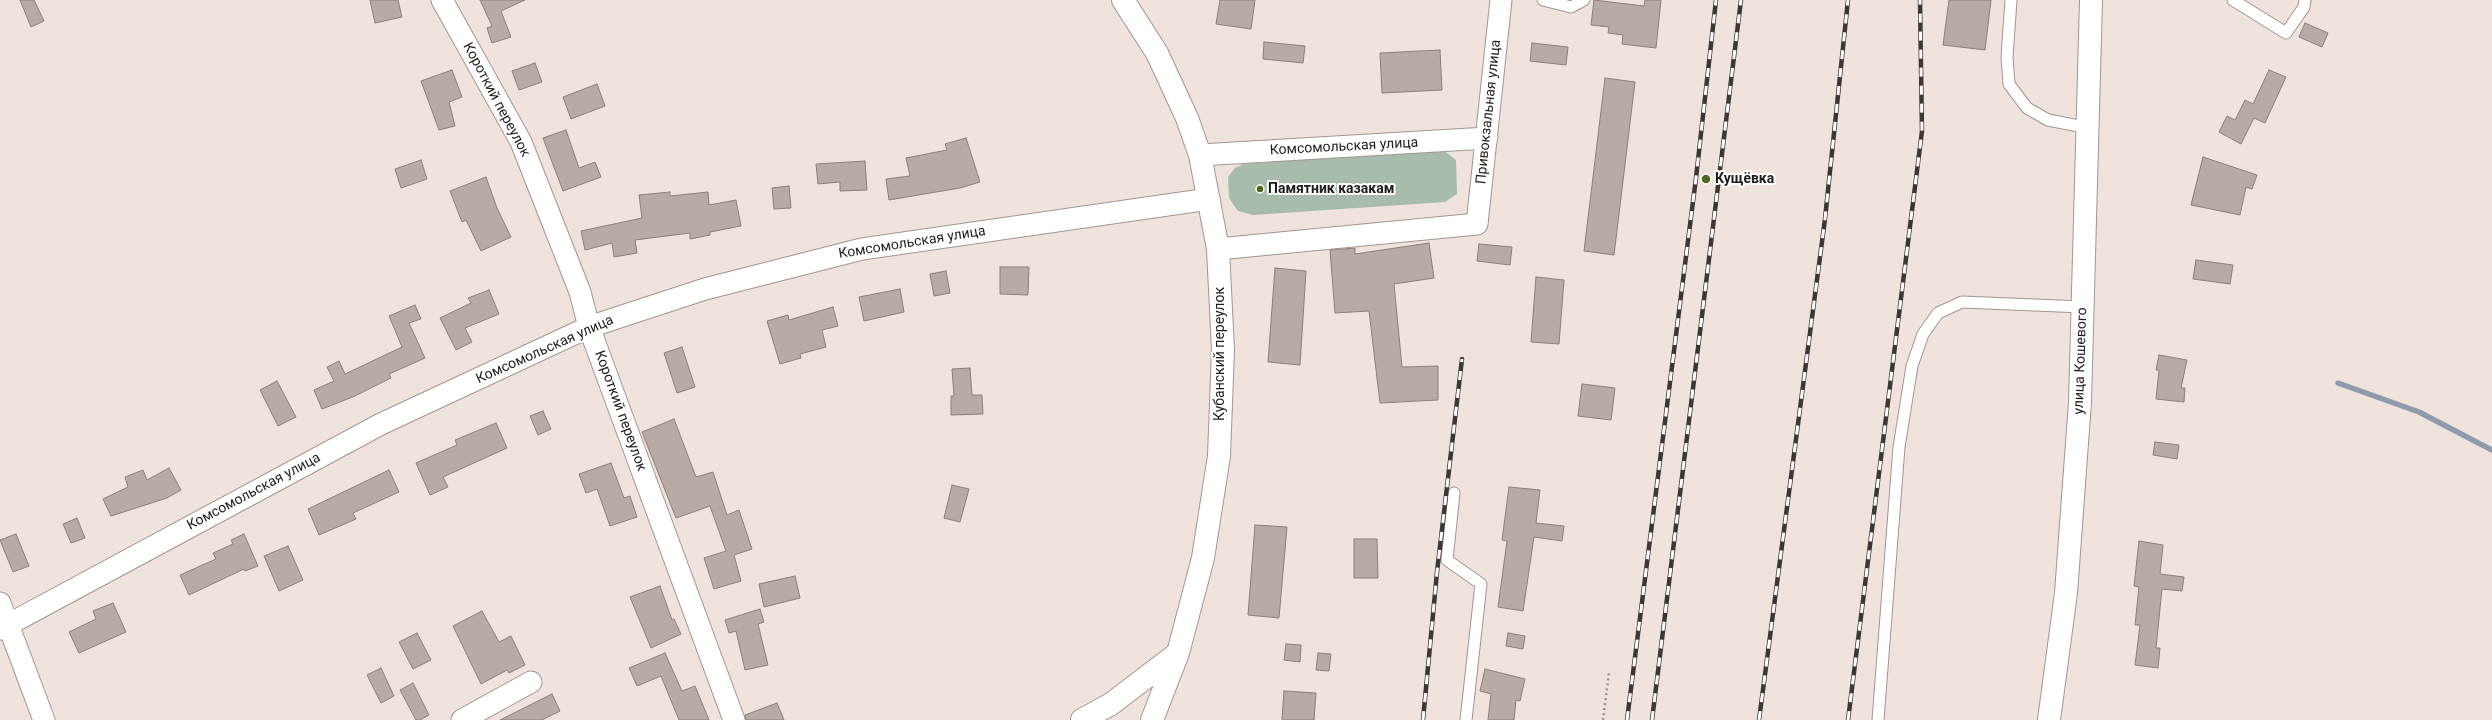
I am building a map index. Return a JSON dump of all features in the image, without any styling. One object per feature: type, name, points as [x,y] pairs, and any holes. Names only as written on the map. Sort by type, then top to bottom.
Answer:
[{"type":"street","name":"Короткий переулок","points":[[442,0],[521,142],[580,292],[589,327],[734,720]]},
{"type":"street","name":"Кубанский переулок","points":[[1123,0],[1157,52],[1187,118],[1200,155],[1218,249],[1223,350],[1220,456],[1202,558],[1178,653],[1152,720]]},
{"type":"street","name":"Привокзальная улица","points":[[1218,249],[1476,224],[1502,0]]},
{"type":"street","name":"улица Кошевого","points":[[2049,720],[2066,593],[2080,402],[2089,128],[2091,0]]},
{"type":"street","name":"Комсомольская улица","points":[[1200,155],[1487,138]]},
{"type":"street","name":"Комсомольская улица","points":[[4,627],[381,424],[589,327],[704,288],[862,249],[1209,198]]},
{"type":"street","points":[[0,603],[4,627],[44,720]]},
{"type":"street","points":[[1082,720],[1111,704],[1178,653]]},
{"type":"street","points":[[462,720],[531,682]]},
{"type":"lane","points":[[1543,0],[1571,7],[1584,0]]},
{"type":"lane","points":[[2011,0],[2007,57],[2009,84],[2026,108],[2048,120],[2089,128]]},
{"type":"lane","points":[[2233,0],[2286,32],[2304,7],[2305,0]]},
{"type":"lane","points":[[1878,720],[1899,447],[1912,366],[1923,334],[1938,313],[1962,302],[2083,307]]},
{"type":"lane","points":[[1454,493],[1447,560],[1481,584],[1466,720]]},
{"type":"path","points":[[1603,720],[1609,672]]},
{"type":"green space","points":[[1443,150],[1456,160],[1457,194],[1445,202],[1253,215],[1238,211],[1229,198],[1228,177],[1235,168],[1243,164]]},
{"type":"building","points":[[20,0],[34,0],[44,21],[31,27]]},
{"type":"building","points":[[370,0],[398,0],[402,17],[375,23]]},
{"type":"building","points":[[480,0],[525,0],[501,11],[511,37],[492,43],[487,28],[492,26]]},
{"type":"building","points":[[1220,0],[1255,0],[1251,29],[1216,24]]},
{"type":"building","points":[[1594,0],[1644,6],[1645,0],[1661,0],[1656,48],[1622,44],[1623,35],[1608,33],[1609,27],[1591,25]]},
{"type":"building","points":[[1949,0],[1991,0],[1985,50],[1943,45]]},
{"type":"building","points":[[2305,23],[2328,33],[2322,47],[2299,37]]},
{"type":"building","points":[[1264,42],[1305,46],[1303,63],[1263,59]]},
{"type":"building","points":[[1532,43],[1568,47],[1566,65],[1530,61]]},
{"type":"building","points":[[1440,50],[1442,90],[1382,93],[1380,53]]},
{"type":"building","points":[[535,63],[542,82],[519,90],[512,71]]},
{"type":"building","points":[[452,70],[462,97],[449,102],[455,126],[439,130],[421,81]]},
{"type":"building","points":[[2269,70],[2286,77],[2265,123],[2254,118],[2241,144],[2219,132],[2227,116],[2235,120],[2245,100],[2253,104]]},
{"type":"building","points":[[1605,78],[1635,82],[1614,255],[1584,251]]},
{"type":"building","points":[[597,84],[605,106],[571,119],[563,97]]},
{"type":"building","points":[[566,130],[579,168],[595,162],[601,177],[563,191],[543,138]]},
{"type":"building","points":[[966,138],[980,182],[960,188],[889,200],[886,179],[910,176],[906,158],[947,150],[945,144]]},
{"type":"building","points":[[2203,157],[2257,175],[2252,189],[2246,187],[2240,215],[2191,205]]},
{"type":"building","points":[[421,160],[427,179],[401,188],[395,169]]},
{"type":"building","points":[[865,161],[867,190],[840,191],[840,182],[818,184],[816,164]]},
{"type":"building","points":[[486,177],[497,208],[511,237],[481,251],[466,220],[462,222],[450,191]]},
{"type":"building","points":[[789,186],[791,208],[774,209],[772,188]]},
{"type":"building","points":[[670,192],[670,196],[708,192],[709,205],[736,200],[741,226],[710,232],[710,235],[690,239],[690,233],[635,240],[637,253],[614,257],[612,243],[585,250],[581,231],[642,218],[639,195]]},
{"type":"building","points":[[1429,243],[1434,278],[1394,284],[1402,367],[1438,366],[1438,400],[1380,403],[1369,311],[1335,313],[1330,250],[1355,248],[1355,254]]},
{"type":"building","points":[[1479,244],[1512,247],[1510,265],[1477,261]]},
{"type":"building","points":[[2196,260],[2233,265],[2230,284],[2193,279]]},
{"type":"building","points":[[1000,267],[1029,267],[1028,295],[1000,294]]},
{"type":"building","points":[[1275,268],[1306,271],[1300,365],[1268,362]]},
{"type":"building","points":[[946,271],[950,293],[934,296],[930,274]]},
{"type":"building","points":[[1536,277],[1564,280],[1559,344],[1531,342]]},
{"type":"building","points":[[900,289],[904,312],[864,321],[859,297]]},
{"type":"building","points":[[489,290],[499,314],[465,328],[472,342],[456,350],[440,318],[471,303],[468,298]]},
{"type":"building","points":[[415,305],[421,319],[409,323],[425,358],[389,374],[391,378],[355,396],[322,409],[314,390],[334,381],[327,367],[339,361],[345,374],[402,347],[389,316]]},
{"type":"building","points":[[833,307],[838,326],[822,330],[826,347],[800,354],[801,358],[780,364],[767,321],[788,315],[789,320]]},
{"type":"building","points":[[682,347],[695,387],[677,393],[664,353]]},
{"type":"building","points":[[2159,355],[2187,360],[2181,388],[2185,388],[2184,402],[2156,399],[2159,370],[2156,370]]},
{"type":"building","points":[[970,368],[972,395],[982,395],[983,414],[951,415],[951,396],[954,396],[952,369]]},
{"type":"building","points":[[277,381],[296,417],[278,426],[260,390]]},
{"type":"building","points":[[1582,384],[1615,388],[1611,420],[1578,416]]},
{"type":"building","points":[[543,411],[551,429],[538,435],[530,416]]},
{"type":"building","points":[[674,419],[696,477],[713,472],[727,515],[739,510],[752,549],[734,555],[741,581],[714,589],[704,558],[726,551],[710,506],[676,518],[642,432]]},
{"type":"building","points":[[496,423],[507,448],[443,477],[448,487],[430,495],[416,463],[457,445],[455,440]]},
{"type":"building","points":[[2155,442],[2179,445],[2177,459],[2153,455]]},
{"type":"building","points":[[611,463],[624,498],[630,496],[637,517],[610,526],[597,489],[586,493],[579,474]]},
{"type":"building","points":[[169,468],[181,490],[167,498],[111,516],[103,499],[128,487],[125,477],[143,470],[147,480]]},
{"type":"building","points":[[389,470],[399,492],[353,513],[356,519],[319,535],[308,509]]},
{"type":"building","points":[[952,485],[969,489],[960,522],[944,518]]},
{"type":"building","points":[[1509,487],[1540,490],[1536,523],[1564,526],[1562,541],[1534,537],[1523,611],[1498,607],[1507,541],[1502,540]]},
{"type":"building","points":[[77,518],[85,538],[71,543],[63,524]]},
{"type":"building","points":[[1255,525],[1287,527],[1279,618],[1248,615]]},
{"type":"building","points":[[16,534],[29,566],[13,572],[0,540]]},
{"type":"building","points":[[244,534],[258,566],[245,571],[244,569],[189,595],[180,575],[216,559],[213,553],[233,544],[231,540]]},
{"type":"building","points":[[1354,539],[1377,539],[1378,578],[1354,578]]},
{"type":"building","points":[[2139,541],[2163,545],[2160,574],[2184,577],[2182,591],[2162,589],[2156,648],[2160,648],[2158,668],[2135,665],[2140,625],[2135,625],[2139,587],[2134,586]]},
{"type":"building","points":[[288,546],[303,580],[279,591],[264,556]]},
{"type":"building","points":[[795,576],[800,598],[764,607],[759,584]]},
{"type":"building","points":[[660,586],[672,620],[674,619],[681,634],[651,648],[630,597]]},
{"type":"building","points":[[113,603],[126,632],[79,653],[69,632],[96,619],[93,611]]},
{"type":"building","points":[[760,609],[764,622],[758,624],[768,665],[745,670],[736,631],[729,633],[725,620]]},
{"type":"building","points":[[482,611],[499,642],[511,636],[525,665],[509,673],[507,670],[481,684],[453,626]]},
{"type":"building","points":[[417,633],[431,660],[413,669],[399,642]]},
{"type":"building","points":[[1508,633],[1525,636],[1523,649],[1506,646]]},
{"type":"building","points":[[1286,644],[1301,645],[1300,662],[1284,660]]},
{"type":"building","points":[[665,653],[682,691],[695,686],[709,720],[679,720],[661,676],[637,686],[629,668]]},
{"type":"building","points":[[1318,653],[1331,654],[1329,671],[1316,670]]},
{"type":"building","points":[[381,668],[394,696],[381,703],[367,675]]},
{"type":"building","points":[[1485,669],[1525,679],[1520,701],[1516,700],[1514,720],[1488,720],[1491,694],[1480,691]]},
{"type":"building","points":[[413,683],[429,715],[420,720],[416,720],[400,690]]},
{"type":"building","points":[[1284,691],[1316,693],[1314,720],[1282,720]]},
{"type":"building","points":[[552,694],[560,711],[542,720],[500,720]]},
{"type":"building","points":[[777,703],[784,720],[746,720],[745,715]]},
{"type":"waterway","points":[[2338,383],[2419,412],[2492,450]]},
{"type":"railway","points":[[1627,720],[1696,178],[1716,0]]},
{"type":"railway","points":[[1652,720],[1741,0]]},
{"type":"railway","points":[[1759,720],[1825,219],[1848,0]]},
{"type":"railway","points":[[1848,720],[1922,131],[1920,0]]},
{"type":"railway","points":[[1423,720],[1437,572],[1462,359]]},
{"type":"place","name":"Кущёвка","points":[[1706,179]]},
{"type":"place","name":"Памятник казакам","points":[[1260,189]]}]
